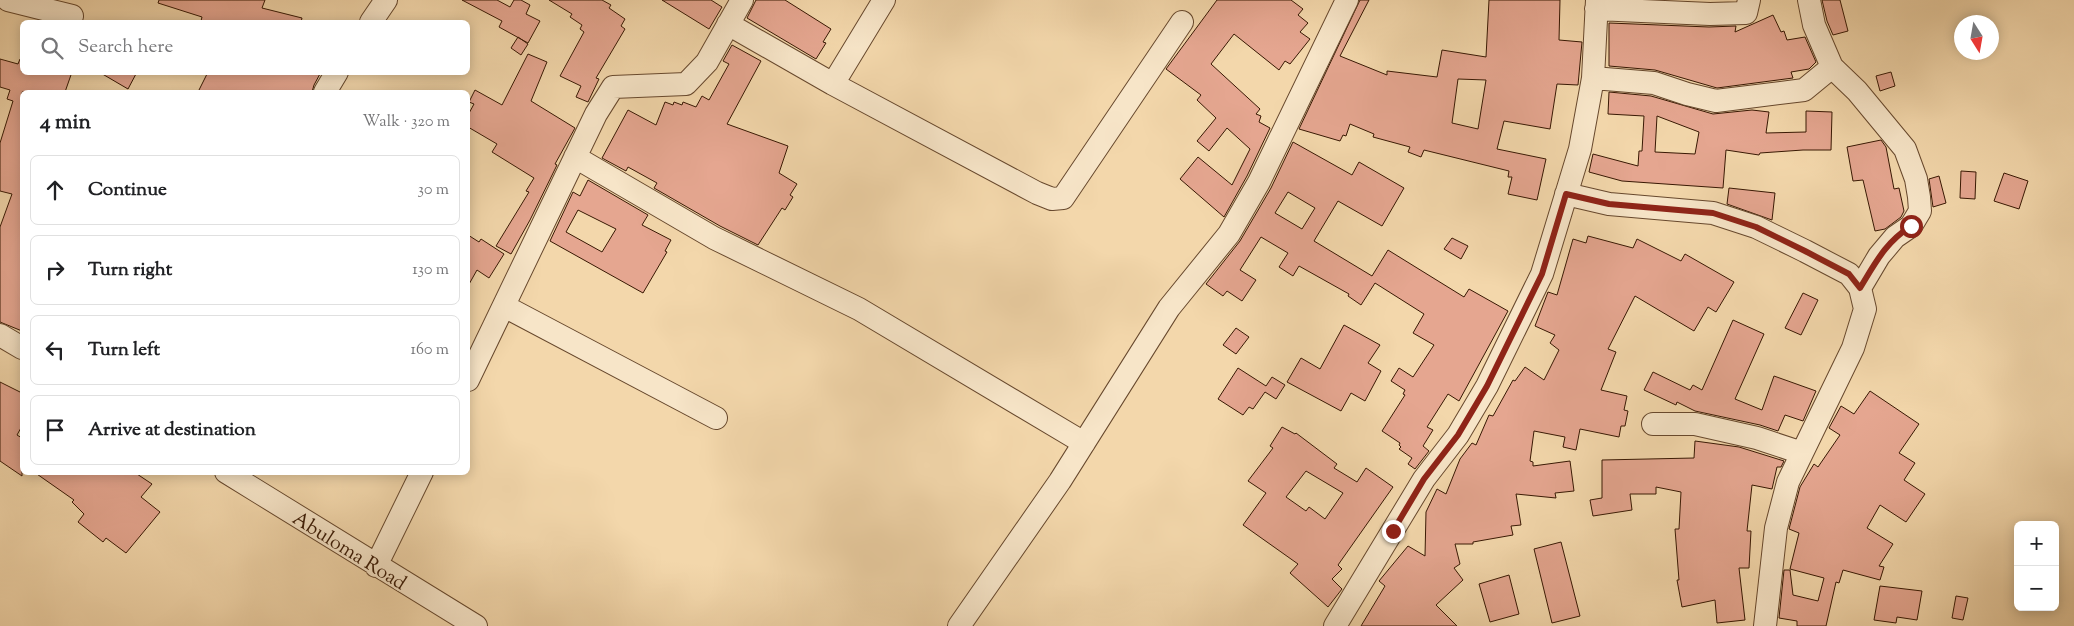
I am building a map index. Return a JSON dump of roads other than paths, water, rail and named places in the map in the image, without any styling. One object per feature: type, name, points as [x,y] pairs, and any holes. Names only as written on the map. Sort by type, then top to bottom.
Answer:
[{"type":"street","points":[[8,0],[72,16]]},
{"type":"street","points":[[372,20],[386,0]]},
{"type":"street","points":[[470,376],[596,114],[613,87],[686,84],[708,62],[742,0]]},
{"type":"street","points":[[833,84],[884,0]]},
{"type":"street","points":[[959,626],[1084,443],[1169,308],[1230,234],[1259,182],[1347,0]]},
{"type":"street","points":[[1335,626],[1424,479],[1458,435],[1487,386],[1542,274],[1580,149],[1593,78],[1597,5],[1710,14],[1746,13],[1749,0]]},
{"type":"street","points":[[1809,0],[1814,25],[1832,67],[1857,91],[1905,149],[1916,179],[1920,211],[1911,226],[1895,236],[1879,256],[1860,288]]},
{"type":"street","points":[[728,24],[833,84],[1052,199],[1063,198],[1182,22]]},
{"type":"street","points":[[1593,78],[1654,83],[1716,101],[1804,90],[1832,67]]},
{"type":"street","points":[[326,90],[335,75]]},
{"type":"street","points":[[575,157],[714,238],[860,309],[1084,443]]},
{"type":"street","points":[[1566,194],[1609,204],[1713,213],[1756,227],[1805,251],[1849,274],[1860,288],[1865,309],[1853,348],[1788,482],[1776,528],[1764,626]]},
{"type":"street","points":[[504,306],[716,418]]},
{"type":"street","points":[[0,335],[20,347]]},
{"type":"street","points":[[1652,424],[1696,424],[1757,438],[1802,453]]},
{"type":"street","name":"Abuloma Road","points":[[231,475],[472,625]]},
{"type":"street","points":[[376,566],[421,475]]}]
